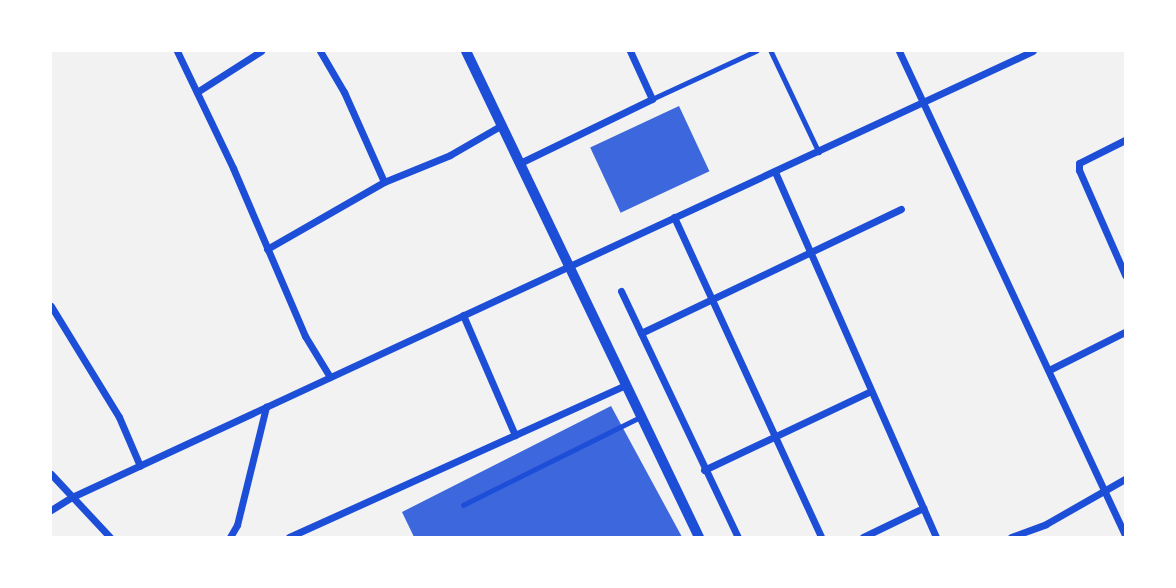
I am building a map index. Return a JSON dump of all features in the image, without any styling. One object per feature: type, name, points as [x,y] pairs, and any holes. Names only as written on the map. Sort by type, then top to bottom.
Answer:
[{"type":"street","points":[[177,51],[305,335],[330,377]]},
{"type":"street","points":[[197,92],[261,51]]},
{"type":"street","points":[[320,51],[344,92],[384,182]]},
{"type":"street","points":[[466,51],[699,537]]},
{"type":"street","points":[[520,163],[652,99],[630,51]]},
{"type":"street","points":[[900,51],[1125,535]]},
{"type":"street","points":[[51,510],[72,496],[569,265],[819,153],[1033,51]]},
{"type":"street","points":[[267,248],[384,182],[450,155],[502,125]]},
{"type":"street","points":[[1125,139],[1079,163],[1079,170],[1125,275]]},
{"type":"street","points":[[775,172],[936,537]]},
{"type":"street","points":[[641,333],[901,209]]},
{"type":"street","points":[[674,218],[821,537]]},
{"type":"street","points":[[621,291],[738,537]]},
{"type":"street","points":[[51,306],[119,416],[139,466]]},
{"type":"street","points":[[463,315],[514,435]]},
{"type":"street","points":[[1049,370],[1125,332]]},
{"type":"street","points":[[289,537],[625,385]]},
{"type":"street","points":[[704,470],[871,391]]},
{"type":"street","points":[[230,537],[237,525],[266,407]]},
{"type":"street","points":[[51,474],[110,537]]},
{"type":"street","points":[[1011,537],[1045,524],[1125,480]]},
{"type":"street","points":[[863,537],[923,508]]},
{"type":"lane","points":[[652,99],[756,51]]},
{"type":"lane","points":[[771,51],[819,153]]},
{"type":"lane","points":[[463,505],[641,417]]},
{"type":"building","points":[[679,106],[709,171],[621,213],[590,147]]},
{"type":"building","points":[[611,406],[682,537],[414,537],[402,512]]}]
